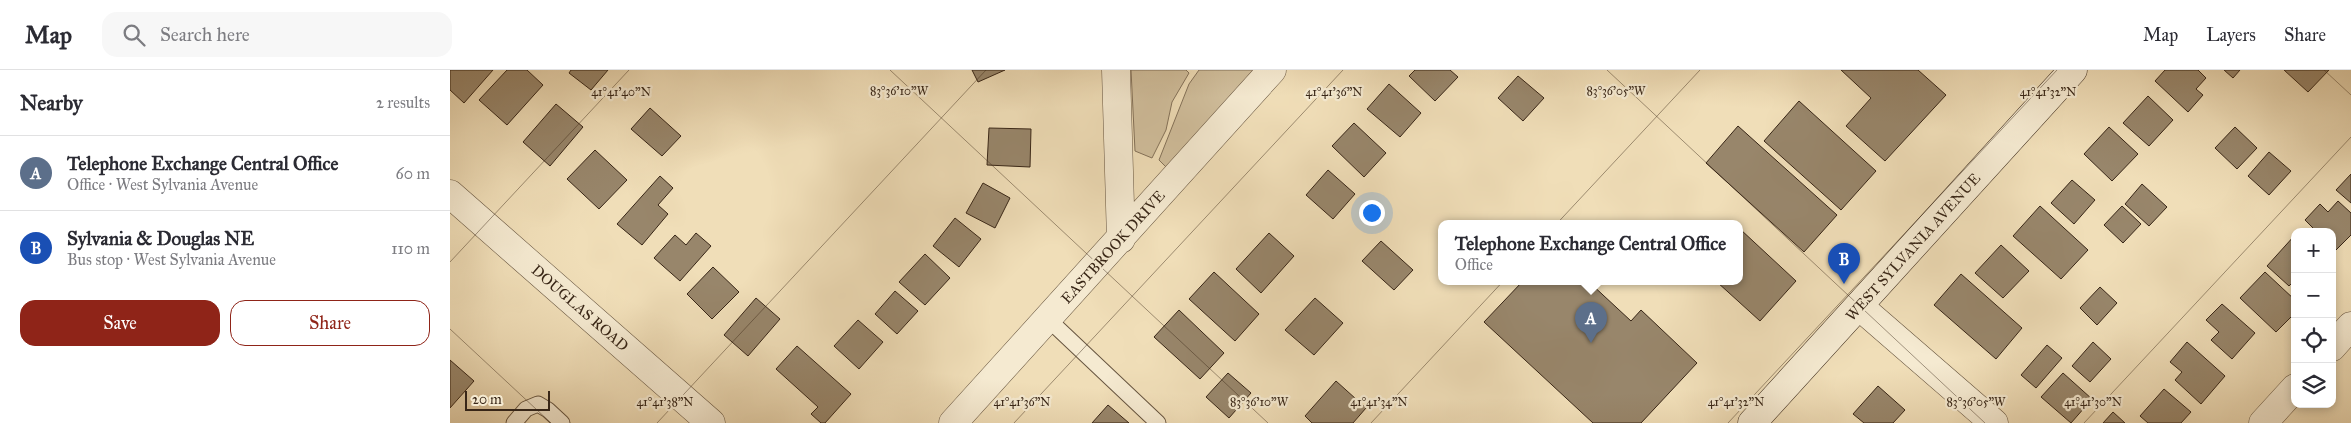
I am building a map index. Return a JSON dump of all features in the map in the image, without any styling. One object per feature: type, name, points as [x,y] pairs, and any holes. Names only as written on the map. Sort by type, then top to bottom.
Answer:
[{"type":"street","points":[[1116,70],[1121,239]]},
{"type":"street","name":"EASTBROOK DRIVE","points":[[954,423],[1272,70]]},
{"type":"street","name":"WEST SYLVANIA AVENUE","points":[[1752,423],[2074,70]]},
{"type":"street","name":"DOUGLAS ROAD","points":[[450,194],[711,423]]},
{"type":"street","points":[[1859,306],[1994,423]]},
{"type":"street","points":[[2336,343],[2351,326]]},
{"type":"street","points":[[2263,423],[2291,392]]},
{"type":"lane","points":[[1048,319],[1158,423]]},
{"type":"lane","points":[[514,423],[526,409],[538,404],[548,410],[562,423]]},
{"type":"shaded area","points":[[1131,70],[1186,70],[1189,73],[1172,102],[1166,130],[1152,158],[1135,151]]},
{"type":"shaded area","points":[[1199,70],[1257,70],[1166,167],[1159,160],[1189,84]]},
{"type":"building","points":[[450,70],[493,70],[464,103],[450,90]]},
{"type":"building","points":[[507,70],[527,70],[543,85],[507,125],[479,100]]},
{"type":"building","points":[[571,70],[608,70],[591,90],[569,73]]},
{"type":"building","points":[[972,70],[1005,70],[978,82]]},
{"type":"building","points":[[1415,70],[1450,70],[1458,77],[1435,101],[1409,76]]},
{"type":"building","points":[[1841,70],[1918,70],[1946,95],[1885,161],[1846,126],[1871,98]]},
{"type":"building","points":[[2165,70],[2198,70],[2206,78],[2196,89],[2203,95],[2188,112],[2155,81]]},
{"type":"building","points":[[2224,70],[2240,70],[2233,78]]},
{"type":"building","points":[[2284,70],[2329,70],[2308,92]]},
{"type":"building","points":[[1518,76],[1544,98],[1523,121],[1498,98]]},
{"type":"building","points":[[1389,84],[1421,113],[1400,137],[1367,109]]},
{"type":"building","points":[[2148,96],[2173,120],[2149,146],[2123,123]]},
{"type":"building","points":[[1799,101],[1876,171],[1841,210],[1764,141]]},
{"type":"building","points":[[556,104],[583,127],[550,166],[523,142]]},
{"type":"building","points":[[650,108],[681,136],[662,156],[631,129]]},
{"type":"building","points":[[1354,123],[1386,153],[1364,177],[1332,146]]},
{"type":"building","points":[[1738,126],[1837,215],[1804,252],[1706,163]]},
{"type":"building","points":[[2109,127],[2138,154],[2112,181],[2084,154]]},
{"type":"building","points":[[2235,127],[2257,148],[2237,169],[2215,148]]},
{"type":"building","points":[[989,128],[1031,129],[1030,167],[987,165]]},
{"type":"building","points":[[595,150],[627,180],[599,209],[567,179]]},
{"type":"building","points":[[2269,152],[2291,171],[2269,195],[2248,176]]},
{"type":"building","points":[[1328,170],[1355,194],[1333,219],[1306,195]]},
{"type":"building","points":[[2351,174],[2351,203],[2336,190]]},
{"type":"building","points":[[660,176],[673,188],[658,205],[668,214],[642,245],[617,224]]},
{"type":"building","points":[[2072,180],[2095,200],[2074,224],[2051,203]]},
{"type":"building","points":[[983,183],[1010,198],[995,228],[966,213]]},
{"type":"building","points":[[2142,184],[2167,207],[2149,226],[2125,204]]},
{"type":"building","points":[[2338,201],[2351,213],[2351,235],[2336,250],[2336,228],[2313,228],[2305,220],[2320,204],[2328,212]]},
{"type":"building","points":[[2040,206],[2088,250],[2061,279],[2013,236]]},
{"type":"building","points":[[2122,206],[2141,224],[2123,243],[2104,225]]},
{"type":"building","points":[[955,218],[981,239],[959,267],[933,246]]},
{"type":"building","points":[[1743,232],[1796,281],[1760,321],[1720,285],[1743,285]]},
{"type":"building","points":[[696,233],[711,246],[680,281],[654,258],[675,235],[686,245]]},
{"type":"building","points":[[1269,233],[1294,256],[1261,293],[1236,269]]},
{"type":"building","points":[[2291,239],[2291,284],[2289,286],[2267,266]]},
{"type":"building","points":[[1381,241],[1413,270],[1394,290],[1362,261]]},
{"type":"building","points":[[2001,245],[2029,271],[2003,298],[1975,273]]},
{"type":"building","points":[[925,254],[950,278],[925,305],[899,282]]},
{"type":"building","points":[[713,267],[739,292],[712,319],[687,294]]},
{"type":"building","points":[[1214,272],[1259,314],[1235,341],[1189,299]]},
{"type":"building","points":[[2265,272],[2291,296],[2291,317],[2276,332],[2240,298]]},
{"type":"building","points":[[1961,274],[2022,328],[1996,359],[1934,305]]},
{"type":"building","points":[[1519,285],[1592,285],[1631,321],[1641,310],[1697,363],[1641,423],[1593,423],[1484,322]]},
{"type":"building","points":[[2100,287],[2117,303],[2097,325],[2080,308]]},
{"type":"building","points":[[895,291],[918,311],[897,334],[875,314]]},
{"type":"building","points":[[756,298],[780,319],[748,356],[724,335]]},
{"type":"building","points":[[1315,298],[1343,323],[1314,355],[1285,330]]},
{"type":"building","points":[[2222,304],[2255,333],[2232,359],[2211,340],[2219,332],[2206,320]]},
{"type":"building","points":[[1179,310],[1224,353],[1200,379],[1154,337]]},
{"type":"building","points":[[858,320],[883,342],[859,369],[834,346]]},
{"type":"building","points":[[2093,342],[2111,359],[2090,382],[2072,366]]},
{"type":"building","points":[[2187,342],[2225,376],[2201,404],[2175,380],[2182,372],[2170,362]]},
{"type":"building","points":[[2047,345],[2062,358],[2036,388],[2021,375]]},
{"type":"building","points":[[797,346],[851,394],[825,423],[821,423],[811,414],[818,407],[776,369]]},
{"type":"building","points":[[450,360],[474,381],[450,408]]},
{"type":"building","points":[[1228,373],[1251,393],[1229,418],[1206,397]]},
{"type":"building","points":[[2063,373],[2092,399],[2071,423],[2041,397]]},
{"type":"building","points":[[1336,381],[1366,408],[1353,423],[1312,423],[1305,416]]},
{"type":"building","points":[[1878,386],[1905,410],[1893,423],[1864,423],[1853,414]]},
{"type":"building","points":[[2164,389],[2191,412],[2181,423],[2148,423],[2140,416]]},
{"type":"building","points":[[1108,405],[1129,423],[1092,423]]},
{"type":"building","points":[[2113,412],[2125,423],[2103,423]]},
{"type":"place","name":"Sylvania & Douglas NE","points":[[1844,284]]},
{"type":"place","name":"Telephone Exchange Central Office","points":[[1591,343]]}]
